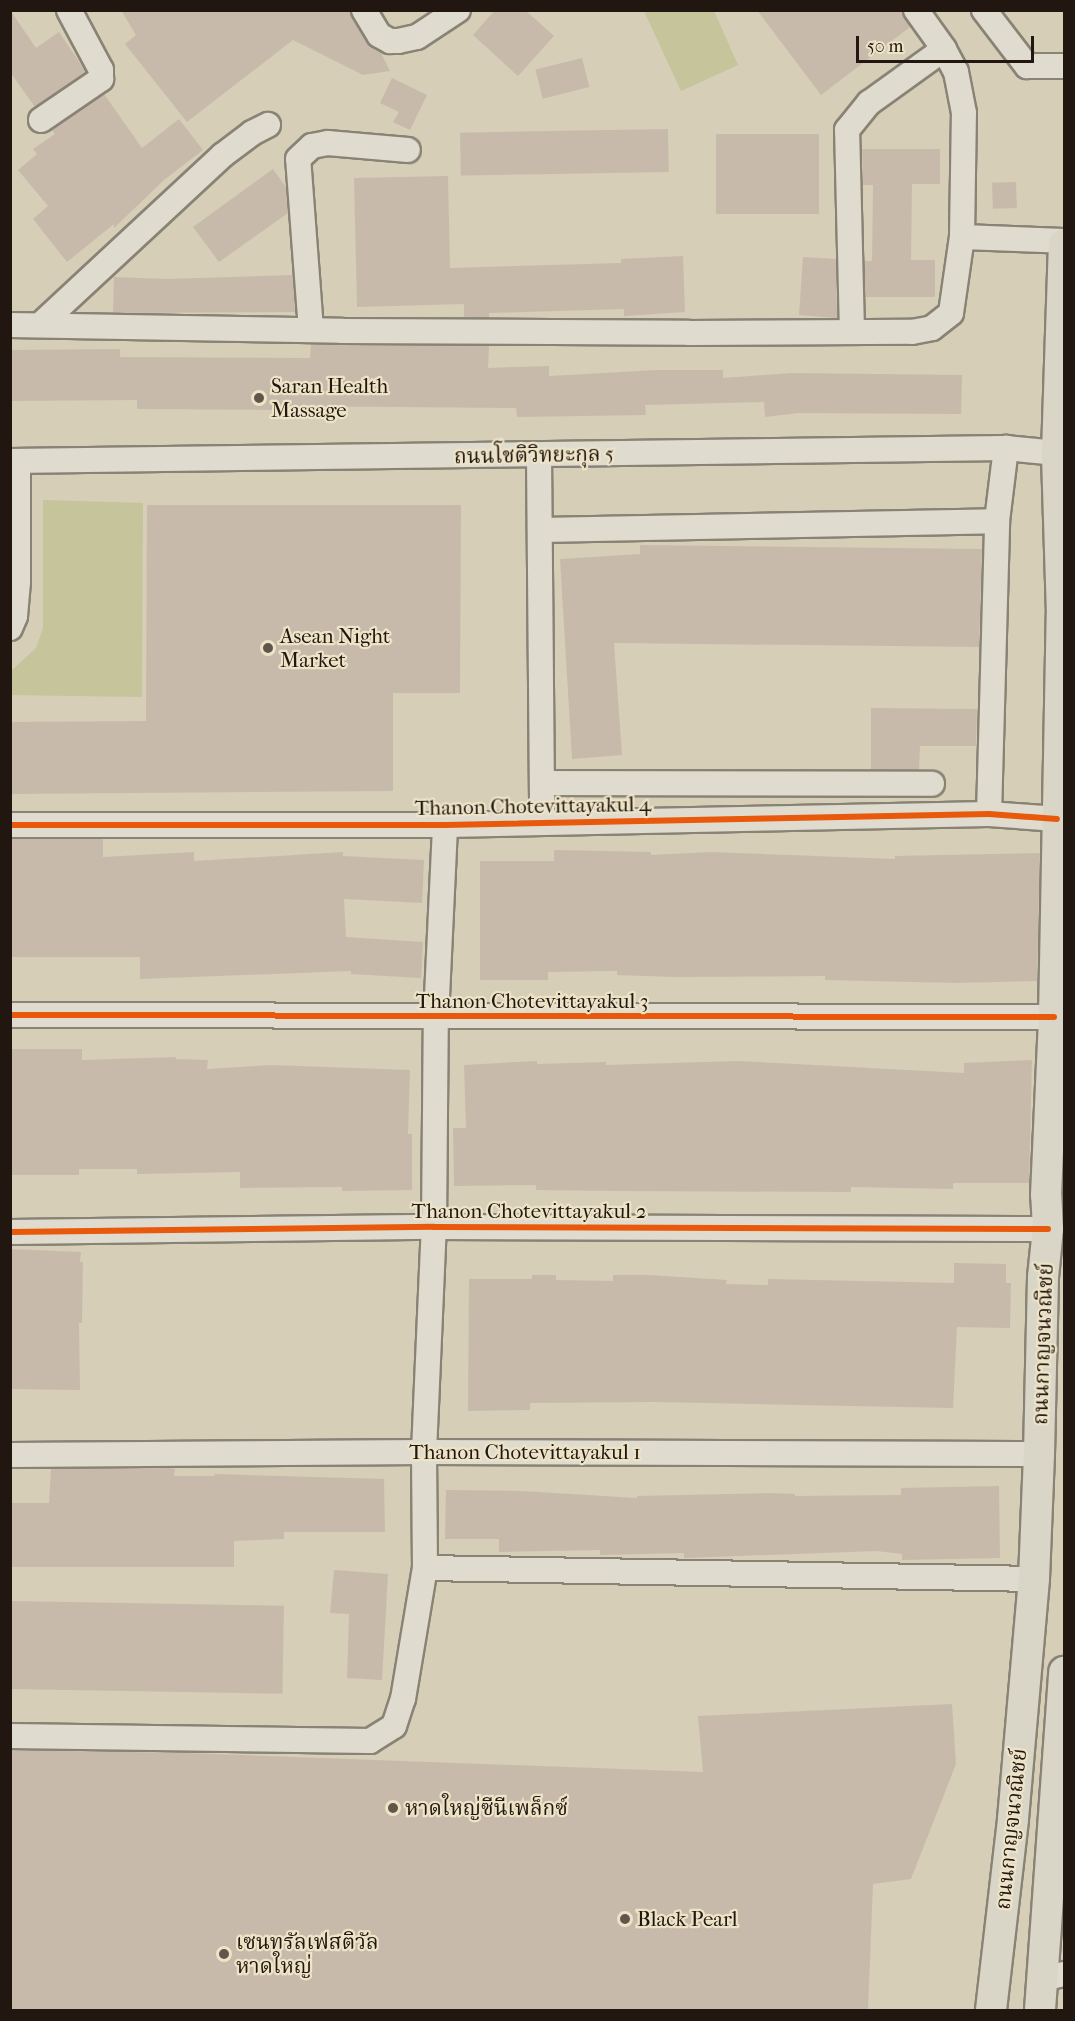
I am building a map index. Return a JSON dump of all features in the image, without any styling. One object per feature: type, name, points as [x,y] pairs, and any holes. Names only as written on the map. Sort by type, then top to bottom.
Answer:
[{"type":"main road","name":"ถนนกาญจนวณิชย์","points":[[991,2010],[1013,1819],[1034,1579],[1040,1454],[1043,1277],[1056,1229],[1046,1195],[1059,1017],[1057,819],[1062,615],[1058,453],[1065,242]]},
{"type":"main road","name":"ถนนกาญจนวณิชย์","points":[[1040,2010],[1053,1977],[1065,1672]]},
{"type":"street","points":[[41,120],[101,79],[101,70],[69,10]]},
{"type":"street","points":[[364,10],[379,34],[390,40],[398,41],[417,37],[458,10]]},
{"type":"street","points":[[10,324],[311,330],[689,333],[918,331],[932,328],[951,313],[962,237],[964,113],[958,80],[944,49],[916,10]]},
{"type":"street","points":[[984,10],[1027,66],[1065,66]]},
{"type":"street","points":[[852,332],[847,130],[869,103],[944,49]]},
{"type":"street","points":[[41,324],[223,155],[252,133],[268,125]]},
{"type":"street","points":[[311,330],[298,159],[312,146],[328,143],[408,150]]},
{"type":"street","points":[[962,237],[1065,242]]},
{"type":"street","points":[[989,814],[997,521],[1006,448]]},
{"type":"street","name":"ถนนโชติวิทยะกุล 5","points":[[14,461],[1006,448],[1058,453]]},
{"type":"street","points":[[540,455],[542,822]]},
{"type":"street","points":[[10,628],[15,616],[18,582],[14,461]]},
{"type":"street","points":[[540,530],[997,521]]},
{"type":"street","points":[[542,783],[932,784]]},
{"type":"street","name":"Thanon Chotevittayakul 4","points":[[10,825],[444,825],[989,814],[1057,819]]},
{"type":"street","points":[[10,1736],[370,1741],[377,1739],[394,1726],[403,1699],[425,1568],[424,1452],[434,1227],[436,1018],[444,825]]},
{"type":"street","name":"Thanon Chotevittayakul 3","points":[[10,1016],[1059,1017]]},
{"type":"street","name":"Thanon Chotevittayakul 2","points":[[10,1232],[434,1227],[1056,1229]]},
{"type":"street","name":"Thanon Chotevittayakul 1","points":[[10,1455],[424,1452],[1040,1454]]},
{"type":"street","points":[[425,1568],[1034,1579]]},
{"type":"green space","points":[[644,11],[714,11],[738,65],[681,91]]},
{"type":"green space","points":[[43,500],[143,503],[142,697],[11,695],[11,671],[36,648],[43,628]]},
{"type":"building","points":[[10,10],[36,48],[59,32],[86,72],[35,107],[10,72]]},
{"type":"building","points":[[121,10],[350,10],[367,42],[381,53],[390,71],[363,75],[293,40],[187,122],[125,44],[136,35]]},
{"type":"building","points":[[495,10],[525,10],[554,36],[518,76],[473,35]]},
{"type":"building","points":[[757,10],[902,10],[910,27],[821,95]]},
{"type":"building","points":[[582,58],[589,87],[543,99],[535,70]]},
{"type":"building","points":[[392,78],[427,95],[410,130],[393,122],[399,112],[380,103]]},
{"type":"building","points":[[104,94],[142,148],[179,119],[203,150],[164,180],[114,228],[114,224],[67,262],[33,219],[48,206],[18,170],[37,154],[33,149],[55,134],[52,130]]},
{"type":"building","points":[[668,129],[669,172],[461,176],[460,133]]},
{"type":"building","points":[[716,134],[819,134],[819,214],[716,214]]},
{"type":"building","points":[[862,149],[940,149],[940,184],[912,184],[911,260],[935,260],[935,297],[865,297],[864,261],[872,261],[873,185],[863,185]]},
{"type":"building","points":[[273,169],[286,187],[288,213],[219,262],[193,227]]},
{"type":"building","points":[[448,176],[450,268],[621,263],[621,259],[683,256],[685,312],[624,316],[624,309],[489,313],[489,318],[464,317],[464,304],[357,307],[354,178]]},
{"type":"building","points":[[1016,182],[1017,208],[993,209],[992,183]]},
{"type":"building","points":[[803,257],[836,259],[837,318],[799,315]]},
{"type":"building","points":[[293,275],[295,312],[113,313],[114,277],[167,279]]},
{"type":"building","points":[[311,345],[489,346],[488,368],[549,366],[549,376],[657,370],[723,370],[723,378],[791,373],[962,375],[961,414],[798,413],[765,417],[764,402],[645,405],[646,415],[517,417],[516,408],[281,406],[281,410],[137,409],[137,400],[10,401],[10,350],[120,349],[120,357],[310,358]]},
{"type":"building","points":[[147,505],[461,505],[460,693],[393,693],[393,791],[10,794],[10,722],[146,721]]},
{"type":"building","points":[[640,545],[982,549],[979,647],[614,643],[622,755],[572,759],[560,559],[640,554]]},
{"type":"building","points":[[871,708],[977,709],[976,746],[920,746],[919,770],[871,770]]},
{"type":"building","points":[[10,839],[103,839],[103,857],[194,852],[194,861],[343,852],[343,856],[424,860],[422,903],[344,899],[346,937],[423,942],[421,978],[351,974],[351,971],[140,979],[140,957],[10,957]]},
{"type":"building","points":[[554,850],[651,852],[651,855],[711,852],[895,859],[895,856],[1040,853],[1037,981],[956,983],[825,980],[825,976],[677,977],[617,975],[617,971],[548,972],[548,980],[480,980],[480,861],[554,861]]},
{"type":"building","points":[[10,1049],[82,1049],[82,1060],[176,1057],[176,1059],[208,1060],[207,1069],[270,1065],[410,1070],[408,1134],[412,1134],[412,1190],[342,1191],[342,1187],[240,1188],[240,1172],[137,1174],[137,1169],[79,1169],[79,1175],[10,1175]]},
{"type":"building","points":[[1032,1060],[1029,1183],[953,1183],[953,1189],[851,1187],[851,1192],[536,1190],[536,1185],[454,1186],[453,1128],[466,1128],[464,1065],[537,1061],[537,1064],[606,1062],[606,1065],[739,1061],[964,1073],[964,1063]]},
{"type":"building","points":[[10,1249],[81,1252],[80,1262],[83,1262],[82,1323],[79,1323],[80,1390],[10,1389]]},
{"type":"building","points":[[954,1263],[1006,1264],[1006,1283],[1011,1283],[1010,1328],[957,1327],[953,1408],[655,1402],[530,1403],[530,1410],[468,1411],[469,1279],[532,1279],[532,1275],[556,1275],[556,1280],[613,1281],[613,1275],[650,1275],[727,1280],[726,1284],[768,1285],[768,1279],[954,1283]]},
{"type":"building","points":[[51,1469],[175,1469],[174,1476],[214,1476],[215,1474],[384,1479],[385,1532],[284,1532],[284,1539],[234,1541],[234,1567],[10,1567],[10,1503],[49,1503]]},
{"type":"building","points":[[999,1486],[1000,1558],[902,1560],[902,1554],[876,1551],[684,1558],[684,1553],[600,1555],[600,1550],[499,1552],[499,1539],[445,1539],[446,1490],[522,1491],[637,1498],[637,1496],[771,1493],[795,1494],[795,1496],[901,1495],[901,1488]]},
{"type":"building","points":[[334,1570],[388,1574],[382,1680],[347,1678],[349,1614],[330,1613]]},
{"type":"building","points":[[10,1601],[284,1606],[282,1694],[10,1689]]},
{"type":"building","points":[[952,1704],[956,1764],[911,1879],[873,1884],[868,2010],[10,2010],[10,1750],[185,1753],[703,1772],[698,1716]]},
{"type":"cycle path","points":[[10,825],[445,825],[989,814],[1057,819]]},
{"type":"cycle path","points":[[10,1015],[1054,1017]]},
{"type":"cycle path","points":[[10,1232],[434,1227],[1048,1229]]},
{"type":"place","name":"Saran Health Massage","points":[[259,398]]},
{"type":"place","name":"Asean Night Market","points":[[268,648]]},
{"type":"place","name":"หาดใหญ่ซีนีเพล็กซ์","points":[[393,1808]]},
{"type":"place","name":"Black Pearl","points":[[625,1919]]},
{"type":"place","name":"เซนทรัลเฟสติวัล หาดใหญ่","points":[[224,1954]]}]
